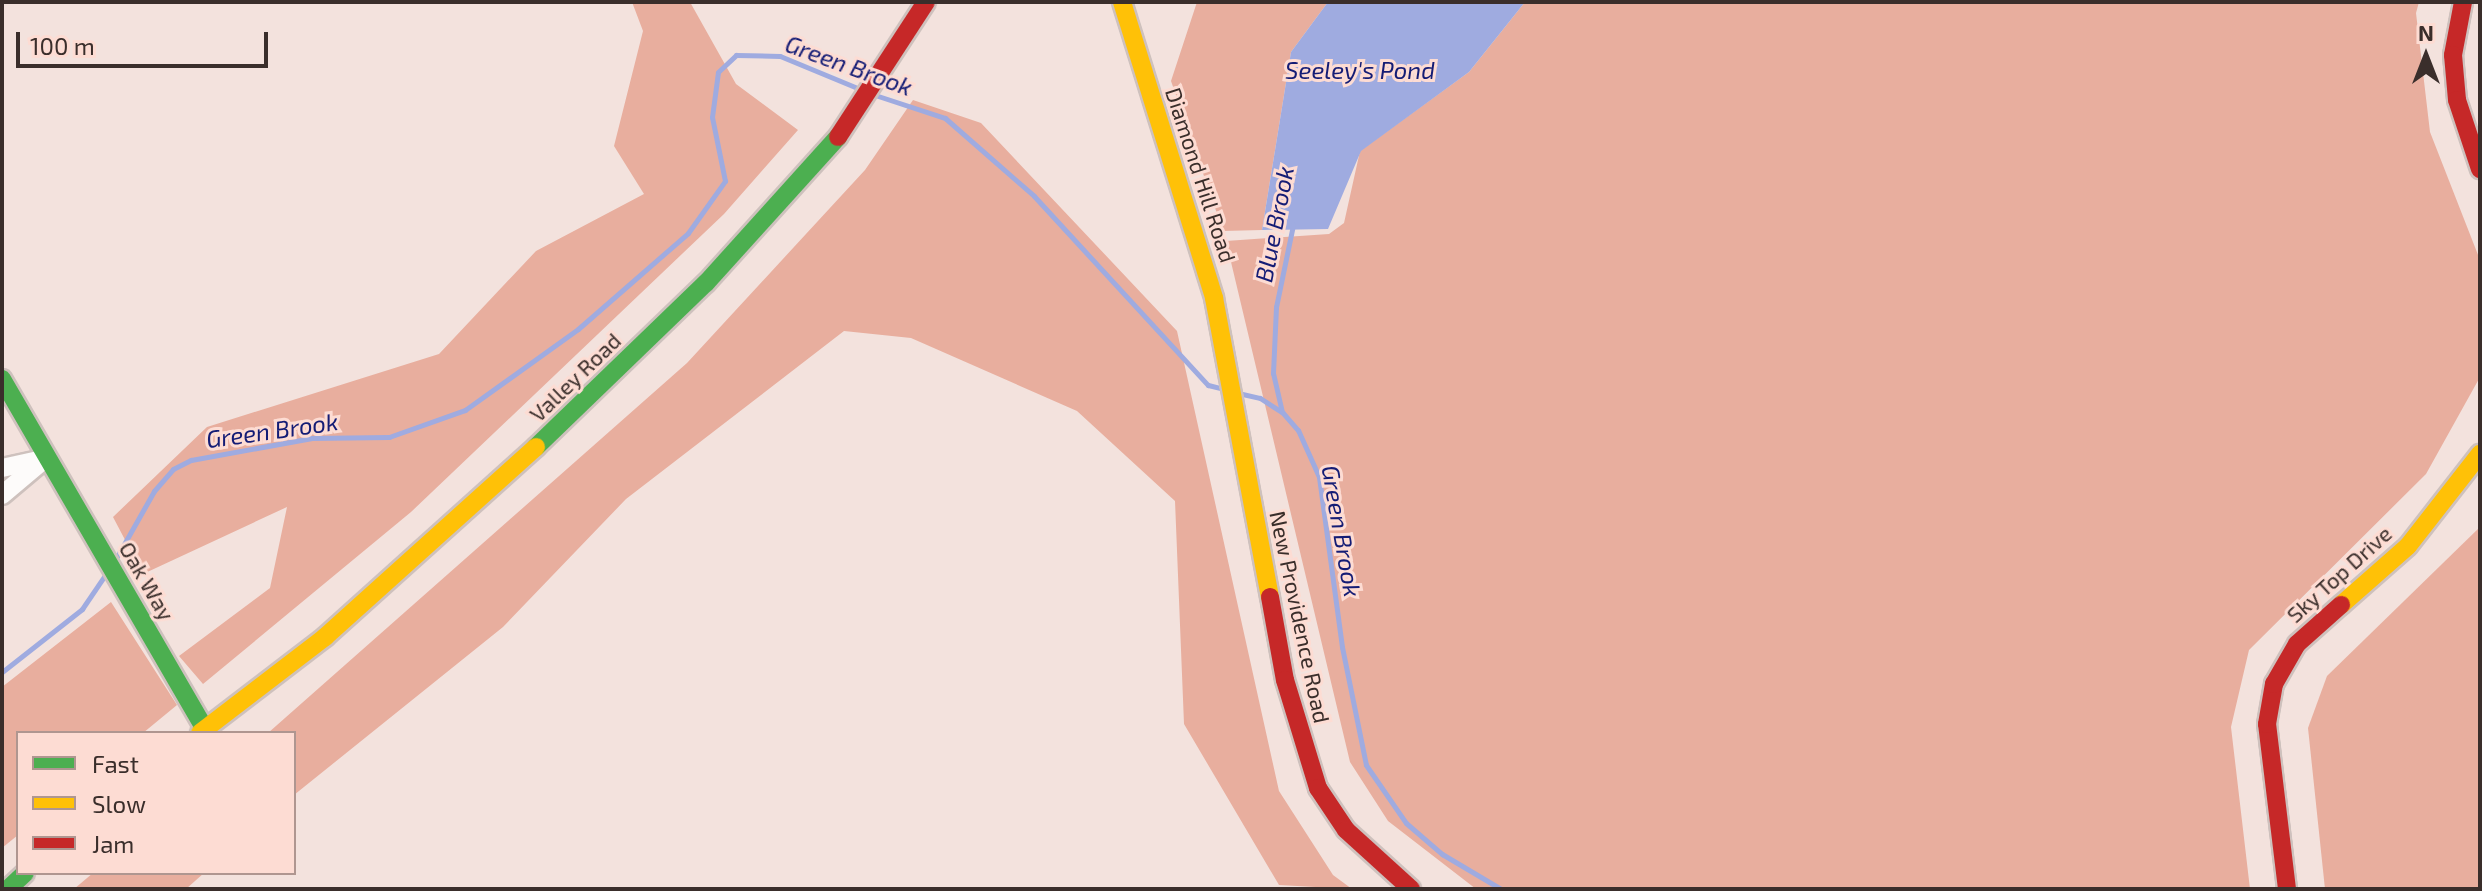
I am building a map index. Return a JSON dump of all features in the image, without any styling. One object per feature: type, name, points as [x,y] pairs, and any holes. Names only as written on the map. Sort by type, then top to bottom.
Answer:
[{"type":"main road","name":"Valley Road","points":[[203,731],[325,637],[578,409],[706,283],[858,112],[926,2]]},
{"type":"main road","name":"Diamond Hill Road","points":[[1122,2],[1203,256],[1227,364]]},
{"type":"main road","points":[[2463,2],[2453,55],[2457,100],[2480,169]]},
{"type":"main road","name":"New Providence Road","points":[[1227,364],[1301,743],[1318,788],[1346,830],[1411,889]]},
{"type":"main road","name":"Oak Way","points":[[2,379],[203,731]]},
{"type":"main road","name":"Sky Top Drive","points":[[2287,889],[2267,724],[2274,684],[2297,644],[2408,546],[2480,454]]},
{"type":"main road","points":[[8,889],[23,875]]},
{"type":"street","points":[[2,468],[46,458]]},
{"type":"street","points":[[2,495],[46,458]]},
{"type":"shaded area","points":[[632,2],[690,2],[736,84],[798,130],[724,214],[411,512],[203,684],[179,656],[270,588],[287,507],[143,574],[113,517],[207,427],[439,354],[536,251],[644,194],[614,146],[643,31]]},
{"type":"shaded area","points":[[1197,2],[1328,2],[1291,52],[1262,230],[1223,231],[1171,81]]},
{"type":"shaded area","points":[[1525,2],[2419,2],[2416,13],[2430,132],[2480,260],[2480,377],[2426,474],[2249,650],[2231,727],[2250,889],[1476,889],[1388,821],[1350,762],[1226,241],[1329,234],[1344,223],[1360,151],[1469,72]]},
{"type":"shaded area","points":[[913,100],[981,123],[1177,331],[1279,791],[1333,875],[1352,889],[1279,885],[1184,724],[1175,501],[1077,411],[911,338],[844,331],[626,499],[503,627],[296,793],[296,731],[270,731],[687,363],[865,170]]},
{"type":"shaded area","points":[[2480,527],[2480,889],[2325,889],[2308,728],[2327,676]]},
{"type":"shaded area","points":[[111,602],[177,705],[145,731],[16,731],[16,837],[2,848],[2,687]]},
{"type":"shaded area","points":[[91,875],[202,875],[186,889],[74,889]]},
{"type":"water","name":"Seeley's Pond","points":[[1328,2],[1525,2],[1469,72],[1361,151],[1328,229],[1262,230],[1291,52]]},
{"type":"waterway","name":"Green Brook","points":[[115,560],[154,491],[173,469],[191,460],[312,438],[389,437],[465,410],[578,329],[688,233],[725,181],[712,117],[718,72],[736,55],[780,56],[862,90]]},
{"type":"waterway","name":"Green Brook","points":[[875,95],[945,118],[1034,196],[1208,385],[1224,389]]},
{"type":"waterway","name":"Blue Brook","points":[[1282,412],[1273,373],[1276,307],[1293,225]]},
{"type":"waterway","name":"Green Brook","points":[[1238,393],[1260,398],[1283,413],[1298,430],[1319,477],[1342,647],[1366,765],[1406,823],[1442,854],[1501,889]]},
{"type":"waterway","name":"Green Brook","points":[[2,672],[82,609],[105,575]]},
{"type":"traffic: fast","points":[[536,447],[706,283],[838,137]]},
{"type":"traffic: fast","points":[[2,379],[205,729]]},
{"type":"traffic: fast","points":[[8,889],[23,875]]},
{"type":"traffic: slow","points":[[1122,2],[1214,298],[1270,597]]},
{"type":"traffic: slow","points":[[203,731],[325,637],[536,447]]},
{"type":"traffic: slow","points":[[2341,605],[2408,546],[2480,454]]},
{"type":"traffic: jam","points":[[838,137],[926,2]]},
{"type":"traffic: jam","points":[[2463,2],[2453,55],[2457,100],[2480,169]]},
{"type":"traffic: jam","points":[[1270,597],[1285,680],[1318,788],[1346,830],[1411,889]]},
{"type":"traffic: jam","points":[[2287,889],[2267,724],[2274,684],[2297,644],[2341,605]]}]
